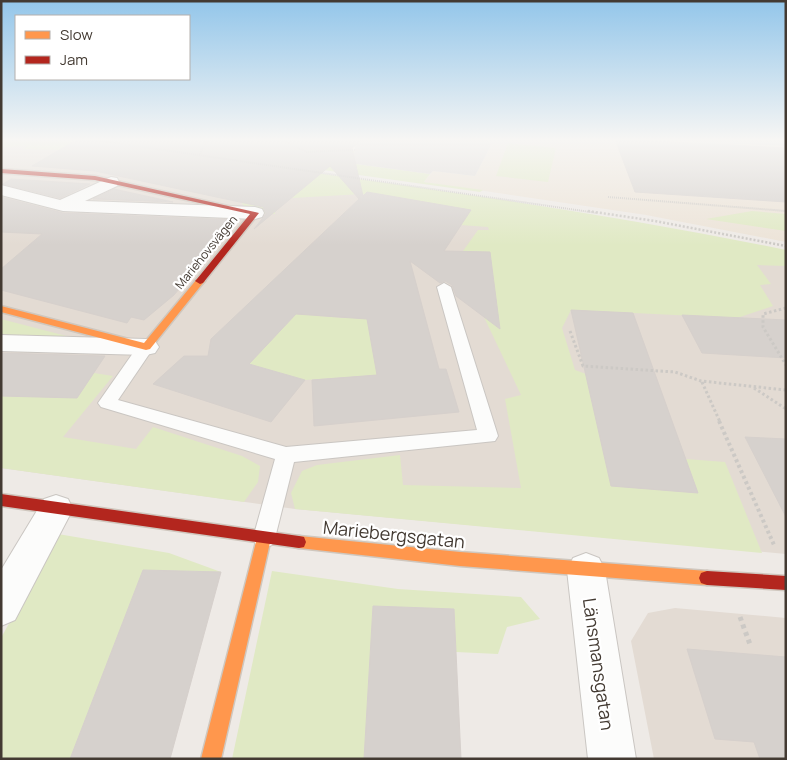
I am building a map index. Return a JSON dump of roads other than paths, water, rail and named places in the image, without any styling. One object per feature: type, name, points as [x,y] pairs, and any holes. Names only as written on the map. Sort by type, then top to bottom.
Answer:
[{"type":"street","points":[[1,189],[35,174]]},
{"type":"street","name":"Mariehovsvägen","points":[[55,174],[95,178],[255,213],[146,347]]},
{"type":"street","points":[[63,206],[111,182]]},
{"type":"street","points":[[1,189],[63,206],[255,213]]},
{"type":"street","points":[[152,210],[167,194]]},
{"type":"street","points":[[1,309],[146,347]]},
{"type":"street","points":[[1,343],[146,347]]},
{"type":"street","name":"Mariebergsgatan","points":[[1,500],[264,538],[414,555],[586,570],[786,583]]},
{"type":"street","points":[[1,607],[56,509]]},
{"type":"street","points":[[212,759],[264,538]]},
{"type":"street","name":"Länsmansgatan","points":[[586,570],[612,759]]},
{"type":"lane","points":[[146,347],[107,403],[286,455],[488,436],[444,287]]},
{"type":"lane","points":[[264,538],[286,455]]}]
